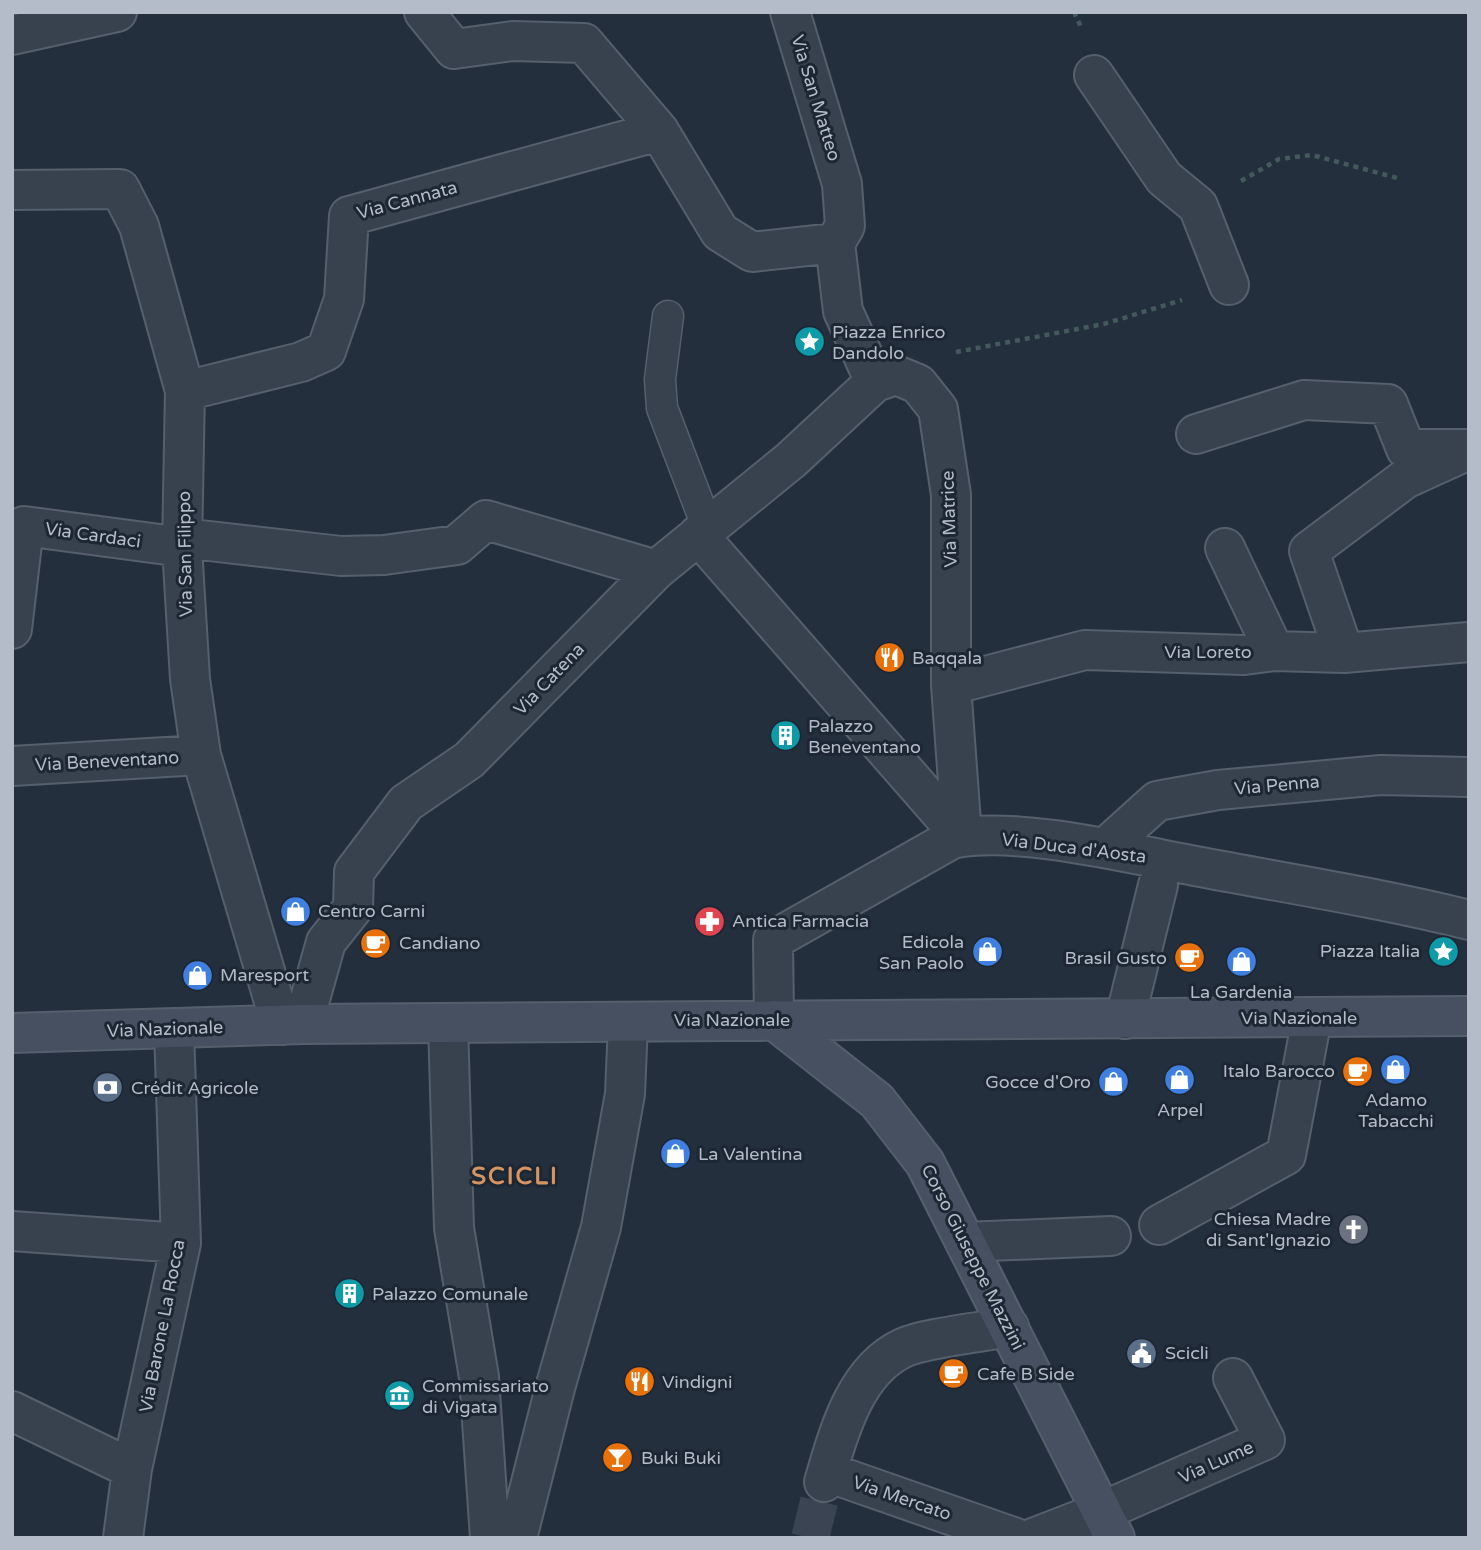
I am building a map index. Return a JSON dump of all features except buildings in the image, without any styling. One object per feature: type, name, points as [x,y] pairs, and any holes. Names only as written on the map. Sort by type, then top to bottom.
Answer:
[{"type":"street","points":[[12,34],[117,12]]},
{"type":"street","points":[[424,12],[454,49],[513,41],[584,43],[659,131],[720,232],[752,252],[835,243],[843,311],[886,378]]},
{"type":"street","name":"Via San Matteo","points":[[790,12],[842,184],[845,226],[835,243]]},
{"type":"street","points":[[1094,75],[1164,178],[1198,206],[1229,285]]},
{"type":"street","name":"Via Cannata","points":[[185,391],[301,362],[326,351],[344,299],[349,216],[659,131]]},
{"type":"street","name":"Via San Filippo","points":[[12,190],[120,189],[139,226],[185,391],[183,543],[190,679],[201,755],[292,1025]]},
{"type":"street","name":"Via Catena","points":[[292,1025],[326,942],[353,908],[354,872],[406,803],[469,760],[656,570],[886,378]]},
{"type":"street","name":"Via Matrice","points":[[886,378],[918,384],[938,409],[951,495],[951,685],[962,837]]},
{"type":"street","points":[[1196,434],[1304,400],[1388,404],[1406,449],[1469,450]]},
{"type":"street","points":[[1344,653],[1309,551],[1405,479],[1469,450]]},
{"type":"street","points":[[183,543],[341,556],[384,555],[457,545],[486,520],[656,570]]},
{"type":"street","name":"Via Cardaci","points":[[12,629],[24,526],[183,543]]},
{"type":"street","points":[[703,531],[830,688],[962,837]]},
{"type":"street","points":[[1225,548],[1274,651]]},
{"type":"street","name":"Via Loreto","points":[[951,685],[1085,650],[1244,654],[1274,651],[1344,653],[1469,642]]},
{"type":"street","name":"Via Beneventano","points":[[12,766],[201,755]]},
{"type":"street","name":"Via Penna","points":[[1105,848],[1157,801],[1218,790],[1381,775],[1469,777]]},
{"type":"street","name":"Via Duca d'Aosta","points":[[774,1020],[773,940],[952,839],[962,837],[1009,837],[1105,848],[1452,916]]},
{"type":"street","points":[[1125,1019],[1158,885]]},
{"type":"street","name":"Via Nazionale","points":[[12,1033],[448,1023],[1460,1017]]},
{"type":"street","points":[[1159,1225],[1286,1155],[1312,1018]]},
{"type":"street","name":"Corso Giuseppe Mazzini","points":[[774,1020],[877,1101],[925,1163],[1109,1524]]},
{"type":"street","points":[[448,1023],[454,1228],[479,1377],[490,1538]]},
{"type":"street","points":[[517,1538],[555,1388],[601,1227],[625,1094],[628,1023]]},
{"type":"street","name":"Via Barone La Rocca","points":[[123,1538],[132,1469],[181,1243],[174,1029]]},
{"type":"street","points":[[12,1231],[181,1243]]},
{"type":"street","points":[[965,1242],[1111,1236]]},
{"type":"street","name":"Via Mercato","points":[[1009,1327],[904,1347],[870,1373],[853,1399],[825,1477],[1016,1538]]},
{"type":"street","name":"Via Lume","points":[[1109,1524],[1265,1440],[1233,1378]]},
{"type":"street","points":[[12,1411],[132,1469]]},
{"type":"street","points":[[1033,1538],[1109,1524]]},
{"type":"lane","points":[[668,316],[660,379],[662,408],[703,531]]},
{"type":"path","points":[[1198,206],[1279,159],[1312,155],[1401,179]]},
{"type":"path","points":[[886,378],[938,355],[1104,324],[1229,285]]},
{"type":"tunnel","points":[[810,1538],[824,1482]]},
{"type":"place","name":"Piazza Enrico Dandolo","points":[[809,342]]},
{"type":"place","name":"Baqqala","points":[[889,658]]},
{"type":"place","name":"Palazzo Beneventano","points":[[785,736]]},
{"type":"place","name":"Centro Carni","points":[[295,911]]},
{"type":"place","name":"Antica Farmacia","points":[[709,921]]},
{"type":"place","name":"Candiano","points":[[376,943]]},
{"type":"place","name":"Piazza Italia","points":[[1443,951]]},
{"type":"place","name":"Edicola San Paolo","points":[[987,952]]},
{"type":"place","name":"Brasil Gusto","points":[[1190,958]]},
{"type":"place","name":"La Gardenia","points":[[1241,961]]},
{"type":"place","name":"Maresport","points":[[197,975]]},
{"type":"place","name":"Adamo Tabacchi","points":[[1396,1070]]},
{"type":"place","name":"Italo Barocco","points":[[1358,1071]]},
{"type":"place","name":"Arpel","points":[[1180,1079]]},
{"type":"place","name":"Gocce d'Oro","points":[[1114,1082]]},
{"type":"place","name":"Crédit Agricole","points":[[108,1088]]},
{"type":"place","name":"La Valentina","points":[[675,1154]]},
{"type":"place","name":"Chiesa Madre di Sant'Ignazio","points":[[1354,1229]]},
{"type":"place","name":"Palazzo Comunale","points":[[349,1294]]},
{"type":"place","name":"Scicli","points":[[1142,1353]]},
{"type":"place","name":"Cafe B Side","points":[[954,1374]]},
{"type":"place","name":"Vindigni","points":[[639,1382]]},
{"type":"place","name":"Commissariato di Vigata","points":[[399,1396]]},
{"type":"place","name":"Buki Buki","points":[[618,1458]]},
{"type":"district","name":"SCICLI","points":[[515,1176]]}]
